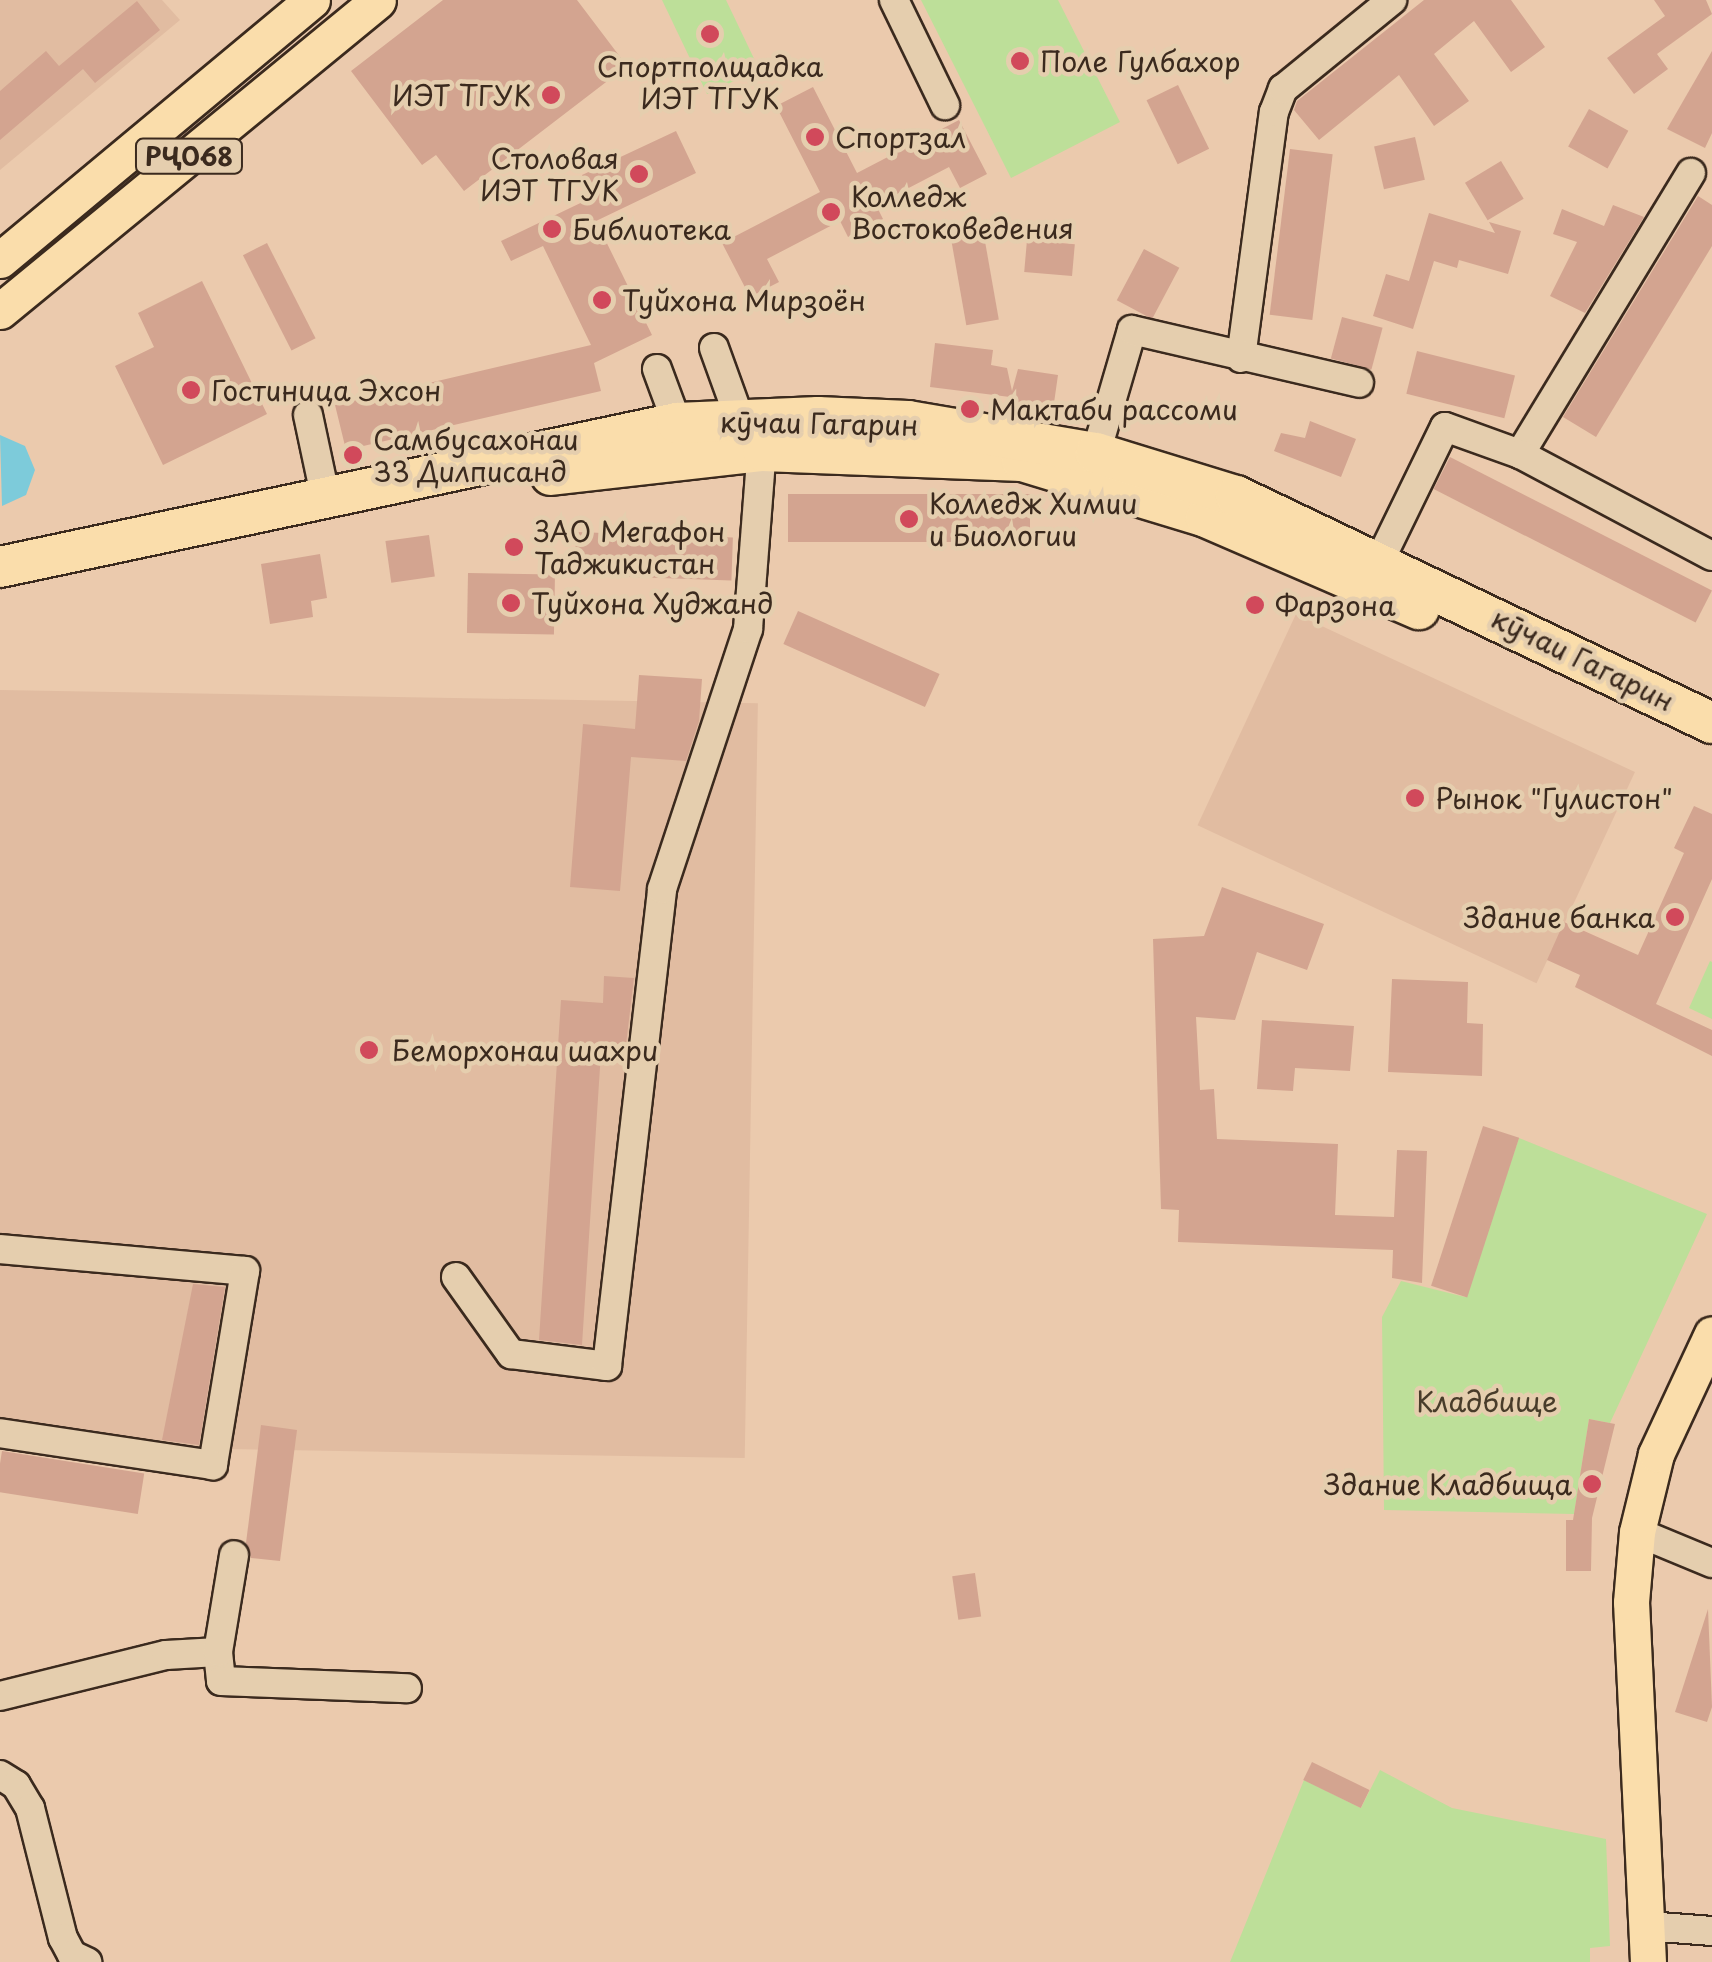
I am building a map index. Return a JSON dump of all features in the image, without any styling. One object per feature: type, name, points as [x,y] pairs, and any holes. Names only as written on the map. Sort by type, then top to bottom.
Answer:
[{"type":"highway","name":"кӯчаи Гагарин","points":[[0,594],[755,430],[908,422],[1096,453],[1236,496],[1380,560],[1712,723]]},
{"type":"highway","name":"кӯчаи Гагарин","points":[[0,567],[325,495],[678,424],[755,430],[1022,461],[1206,517],[1393,596],[1712,750]]},
{"type":"main road","name":"РҶ068","points":[[0,260],[312,0]]},
{"type":"main road","name":"РҶ068","points":[[0,311],[378,0]]},
{"type":"main road","points":[[1648,1962],[1631,1602],[1637,1532],[1656,1454],[1712,1334]]},
{"type":"street","points":[[894,0],[945,105]]},
{"type":"street","points":[[1241,358],[1274,112],[1298,71],[1392,0]]},
{"type":"street","points":[[1520,454],[1691,173]]},
{"type":"street","points":[[1096,453],[1132,330],[1359,383]]},
{"type":"street","points":[[456,1277],[511,1354],[607,1366],[662,889],[748,628],[755,430],[714,348]]},
{"type":"street","points":[[656,370],[678,424]]},
{"type":"street","points":[[308,415],[325,495]]},
{"type":"street","points":[[1380,560],[1445,427],[1520,454],[1712,556]]},
{"type":"street","points":[[0,1249],[245,1271],[212,1464],[0,1434]]},
{"type":"street","points":[[1637,1532],[1712,1563]]},
{"type":"street","points":[[234,1554],[218,1652],[221,1681],[408,1688]]},
{"type":"street","points":[[0,1696],[166,1655],[218,1652]]},
{"type":"street","points":[[0,1776],[16,1785],[30,1808],[63,1938],[72,1955],[87,1962]]},
{"type":"street","points":[[1646,1926],[1712,1932]]},
{"type":"shaded area","points":[[0,0],[162,0],[180,20],[0,170]]},
{"type":"shaded area","name":"Рынок \"Гулистон\"","points":[[1296,614],[1635,772],[1536,983],[1198,825]]},
{"type":"shaded area","name":"Беморхонаи шахри","points":[[0,690],[758,703],[745,1458],[0,1445]]},
{"type":"green space","name":"Спортполщадка ИЭТ ТГУК","points":[[662,0],[726,0],[759,69],[707,94]]},
{"type":"green space","name":"Поле Гулбахор","points":[[921,0],[1058,0],[1120,122],[1011,178]]},
{"type":"green space","points":[[1712,962],[1712,1019],[1689,1008]]},
{"type":"green space","name":"Кладбище","points":[[1519,1138],[1707,1214],[1610,1423],[1589,1419],[1574,1514],[1384,1510],[1382,1317],[1401,1281],[1465,1297]]},
{"type":"green space","points":[[1380,1770],[1452,1808],[1606,1839],[1610,1946],[1590,1948],[1590,1962],[1230,1962],[1304,1780],[1361,1808]]},
{"type":"water","points":[[0,435],[25,446],[35,470],[26,495],[2,506]]},
{"type":"building","name":"ИЭТ ТГУК","points":[[443,0],[577,0],[627,66],[464,191],[436,155],[422,165],[351,71]]},
{"type":"building","points":[[1424,0],[1511,0],[1545,47],[1511,72],[1474,21],[1434,54],[1469,101],[1434,126],[1399,75],[1319,140],[1294,110],[1297,101]]},
{"type":"building","points":[[1654,0],[1706,0],[1712,14],[1657,54],[1668,69],[1634,94],[1607,58],[1665,16]]},
{"type":"building","points":[[137,1],[160,30],[95,83],[83,69],[0,140],[0,91],[46,51],[59,66]]},
{"type":"building","points":[[1712,51],[1712,133],[1705,148],[1667,129]]},
{"type":"building","points":[[1178,85],[1209,149],[1178,164],[1147,100]]},
{"type":"building","name":"Колледж Востоковедения","points":[[813,87],[857,173],[959,120],[987,174],[960,188],[949,167],[876,205],[883,219],[848,237],[840,221],[767,259],[779,282],[750,297],[722,243],[820,192],[776,106]]},
{"type":"building","points":[[1589,109],[1628,131],[1608,168],[1568,147]]},
{"type":"building","points":[[676,131],[696,173],[596,221],[652,335],[594,363],[601,391],[346,450],[335,405],[591,345],[543,246],[511,261],[501,241],[593,197],[582,175]]},
{"type":"building","points":[[1415,137],[1425,180],[1384,189],[1374,146]]},
{"type":"building","points":[[1290,149],[1333,154],[1312,320],[1270,315]]},
{"type":"building","points":[[1501,161],[1524,199],[1488,220],[1465,183]]},
{"type":"building","points":[[1698,196],[1712,205],[1712,246],[1596,437],[1563,417]]},
{"type":"building","points":[[1613,205],[1644,217],[1585,313],[1550,296],[1577,242],[1553,234],[1562,209],[1604,226]]},
{"type":"building","points":[[1429,213],[1495,233],[1489,222],[1521,231],[1508,274],[1459,260],[1457,268],[1434,261],[1413,329],[1373,316],[1386,274],[1409,281]]},
{"type":"building","points":[[983,230],[999,320],[966,325],[951,236]]},
{"type":"building","points":[[1027,240],[1075,244],[1072,276],[1024,272]]},
{"type":"building","points":[[267,243],[316,338],[292,351],[243,255]]},
{"type":"building","points":[[1144,249],[1179,268],[1152,319],[1117,300]]},
{"type":"building","name":"Гостиница Эхсон","points":[[202,281],[267,414],[163,465],[115,366],[154,347],[138,313]]},
{"type":"building","points":[[1342,317],[1383,328],[1371,369],[1331,359]]},
{"type":"building","points":[[935,343],[993,350],[991,365],[1007,368],[1012,391],[1018,369],[1058,375],[1052,417],[1008,411],[1010,397],[930,387]]},
{"type":"building","points":[[1417,351],[1515,375],[1504,418],[1406,394]]},
{"type":"building","points":[[1310,421],[1356,439],[1341,477],[1274,451],[1281,433],[1305,438]]},
{"type":"building","points":[[1450,457],[1712,590],[1696,623],[1434,489]]},
{"type":"building","name":"Колледж Химии и Биологии","points":[[788,494],[1030,494],[1030,542],[788,542]]},
{"type":"building","points":[[576,532],[733,537],[731,580],[574,575]]},
{"type":"building","points":[[429,535],[435,577],[391,583],[385,541]]},
{"type":"building","points":[[320,554],[327,598],[311,601],[313,617],[270,624],[261,564]]},
{"type":"building","name":"Туйхона Худжанд","points":[[468,573],[555,575],[554,635],[467,633]]},
{"type":"building","points":[[798,611],[940,674],[925,707],[783,644]]},
{"type":"building","points":[[639,675],[702,679],[699,721],[686,761],[631,757],[620,891],[570,887],[583,724],[635,729]]},
{"type":"building","points":[[1694,806],[1712,814],[1712,879],[1656,1004],[1712,1030],[1712,1056],[1575,987],[1580,975],[1547,960],[1564,922],[1638,955],[1684,853],[1674,848]]},
{"type":"building","points":[[1222,887],[1324,924],[1307,970],[1257,952],[1235,1020],[1196,1017],[1200,1090],[1214,1089],[1217,1139],[1338,1144],[1335,1215],[1394,1217],[1397,1150],[1427,1151],[1422,1283],[1392,1278],[1393,1250],[1178,1242],[1179,1210],[1161,1209],[1153,939],[1204,936]]},
{"type":"building","points":[[604,976],[634,978],[625,1053],[601,1052],[582,1345],[539,1340],[561,1000],[603,1003]]},
{"type":"building","points":[[1392,979],[1468,982],[1467,1023],[1483,1024],[1482,1076],[1388,1072]]},
{"type":"building","points":[[1262,1020],[1354,1026],[1350,1071],[1295,1068],[1293,1091],[1257,1089]]},
{"type":"building","points":[[1483,1126],[1519,1138],[1467,1298],[1431,1286]]},
{"type":"building","points":[[193,1284],[225,1287],[199,1445],[162,1440]]},
{"type":"building","name":"Здание Кладбища","points":[[1589,1419],[1615,1424],[1592,1518],[1591,1571],[1566,1571],[1566,1520],[1573,1520]]},
{"type":"building","points":[[261,1425],[297,1430],[280,1561],[251,1558],[246,1543]]},
{"type":"building","points":[[2,1451],[144,1474],[138,1514],[0,1492]]},
{"type":"building","points":[[975,1573],[981,1617],[958,1620],[952,1576]]},
{"type":"building","points":[[1708,1609],[1712,1707],[1707,1722],[1675,1712]]},
{"type":"building","points":[[1312,1762],[1370,1790],[1361,1808],[1303,1780]]},
{"type":"place","name":"Спортполщадка ИЭТ ТГУК","points":[[710,34]]},
{"type":"place","name":"Поле Гулбахор","points":[[1020,61]]},
{"type":"place","name":"ИЭТ ТГУК","points":[[551,95]]},
{"type":"place","name":"Спортзал","points":[[815,137]]},
{"type":"place","name":"Столовая ИЭТ ТГУК","points":[[639,174]]},
{"type":"place","name":"Колледж Востоковедения","points":[[831,212]]},
{"type":"place","name":"Библиотека","points":[[552,229]]},
{"type":"place","name":"Туйхона Мирзоён","points":[[602,300]]},
{"type":"place","name":"Гостиница Эхсон","points":[[191,390]]},
{"type":"place","name":"Мактаби рассоми","points":[[970,409]]},
{"type":"place","name":"Самбусахонаи 33 Дилписанд","points":[[353,455]]},
{"type":"place","name":"Колледж Химии и Биологии","points":[[909,519]]},
{"type":"place","name":"ЗАО Мегафон Таджикистан","points":[[514,547]]},
{"type":"place","name":"Туйхона Худжанд","points":[[511,603]]},
{"type":"place","name":"Фарзона","points":[[1255,605]]},
{"type":"place","name":"Рынок \"Гулистон\"","points":[[1415,798]]},
{"type":"place","name":"Здание банка","points":[[1675,917]]},
{"type":"place","name":"Беморхонаи шахри","points":[[369,1050]]},
{"type":"place","name":"Здание Кладбища","points":[[1592,1484]]}]
